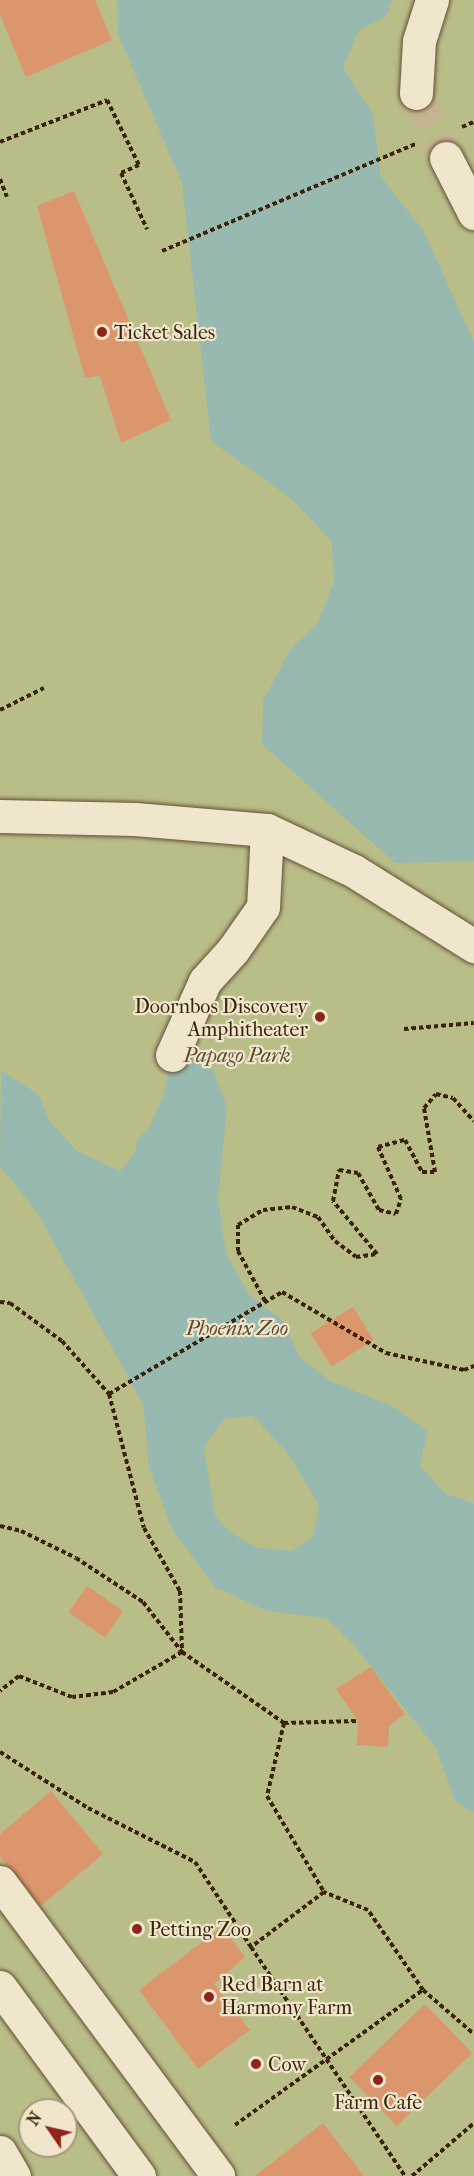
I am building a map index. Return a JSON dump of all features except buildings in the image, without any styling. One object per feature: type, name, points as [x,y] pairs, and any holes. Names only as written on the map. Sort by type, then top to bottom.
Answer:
[{"type":"lane","points":[[416,93],[419,41],[432,0]]},
{"type":"lane","points":[[446,158],[474,213]]},
{"type":"lane","points":[[0,816],[135,819],[267,830],[354,871],[474,946]]},
{"type":"lane","points":[[172,1055],[205,981],[233,950],[263,907],[267,830]]},
{"type":"lane","points":[[0,1882],[218,2176]]},
{"type":"lane","points":[[0,1987],[139,2176]]},
{"type":"lane","points":[[0,2152],[14,2176]]},
{"type":"path","points":[[0,142],[107,100],[139,165],[121,172],[147,229]]},
{"type":"path","points":[[162,251],[394,151]]},
{"type":"path","points":[[0,179],[8,197]]},
{"type":"path","points":[[0,710],[44,688]]},
{"type":"path","points":[[404,1029],[474,1023]]},
{"type":"path","points":[[265,1301],[238,1251],[238,1225],[263,1210],[292,1207],[318,1217],[335,1240],[356,1257],[377,1254],[333,1201],[339,1170],[358,1173],[379,1210],[396,1214],[401,1198],[378,1147],[405,1140],[422,1172],[435,1172],[424,1108],[436,1094],[453,1098],[474,1121]]},
{"type":"path","points":[[109,1394],[282,1292],[386,1353],[464,1370],[474,1366]]},
{"type":"path","points":[[0,1302],[10,1303],[62,1341],[109,1394],[144,1528],[180,1592],[182,1652]]},
{"type":"path","points":[[0,1526],[21,1531],[76,1558],[143,1602],[182,1652],[284,1723],[358,1721]]},
{"type":"path","points":[[0,1691],[19,1676],[72,1697],[113,1692],[182,1652]]},
{"type":"path","points":[[284,1723],[267,1796],[324,1892],[368,1910],[423,1990],[474,2034]]},
{"type":"path","points":[[0,1752],[88,1808],[195,1862],[405,2176]]},
{"type":"path","points":[[252,1947],[324,1892]]},
{"type":"path","points":[[235,2125],[328,2062],[423,1990]]},
{"type":"path","points":[[412,2176],[474,2123]]},
{"type":"green space","name":"Phoenix Zoo","points":[[0,0],[474,0],[474,2176],[0,2176]]},
{"type":"water","points":[[117,0],[392,0],[386,16],[359,30],[343,68],[373,114],[381,177],[423,230],[474,342],[474,861],[395,863],[262,744],[263,701],[290,650],[318,623],[334,581],[332,542],[292,499],[211,441],[182,183],[118,34]]},
{"type":"water","points":[[210,1062],[227,1106],[218,1200],[226,1254],[249,1295],[284,1322],[299,1357],[330,1381],[394,1407],[427,1431],[420,1466],[446,1494],[474,1503],[474,1813],[455,1801],[436,1748],[354,1645],[326,1618],[267,1611],[215,1587],[172,1529],[149,1467],[143,1404],[37,1212],[0,1166],[1,1070],[39,1095],[49,1121],[77,1151],[120,1171],[136,1151],[137,1139],[149,1128],[164,1094],[169,1065]],"holes":[[[253,1416],[287,1452],[319,1505],[313,1537],[292,1551],[258,1548],[231,1533],[215,1516],[204,1447],[224,1419]]]},
{"type":"tunnel","points":[[416,93],[446,158]]},
{"type":"place","name":"Ticket Sales","points":[[102,332]]},
{"type":"place","name":"Doornbos Discovery Amphitheater","points":[[320,1017]]},
{"type":"place","name":"Petting Zoo","points":[[137,1929]]},
{"type":"place","name":"Red Barn at Harmony Farm","points":[[209,1997]]},
{"type":"place","name":"Cow","points":[[256,2064]]},
{"type":"place","name":"Farm Cafe","points":[[378,2080]]},
{"type":"park label","name":"Papago Park","points":[[237,1055]]}]
